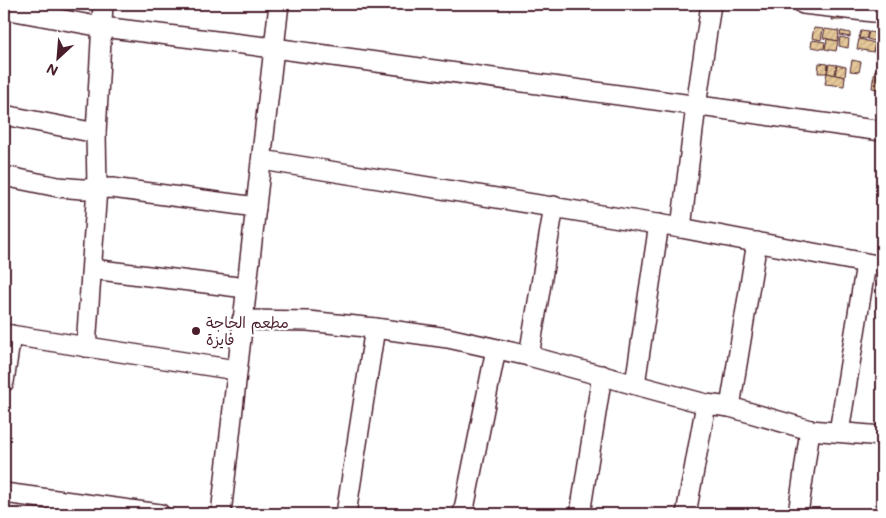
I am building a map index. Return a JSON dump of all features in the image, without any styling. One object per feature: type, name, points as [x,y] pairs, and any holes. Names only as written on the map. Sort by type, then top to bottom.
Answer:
[{"type":"street","points":[[86,348],[97,188],[96,133],[103,4]]},
{"type":"street","points":[[221,514],[279,4]]},
{"type":"street","points":[[681,228],[711,4]]},
{"type":"street","points":[[803,4],[882,13]]},
{"type":"street","points":[[4,9],[102,27],[274,48],[882,131]]},
{"type":"street","points":[[4,115],[96,133]]},
{"type":"street","points":[[262,160],[659,224],[874,265],[839,432]]},
{"type":"street","points":[[4,176],[58,187],[82,189],[112,188],[256,207]]},
{"type":"street","points":[[528,356],[554,206]]},
{"type":"street","points":[[635,384],[659,224]]},
{"type":"street","points":[[730,407],[757,242]]},
{"type":"street","points":[[92,269],[246,288]]},
{"type":"street","points":[[242,320],[308,321],[448,338],[528,356],[706,404],[730,407],[810,430],[882,436]]},
{"type":"street","points":[[346,514],[375,328]]},
{"type":"street","points":[[4,382],[8,334],[86,348],[236,370]]},
{"type":"street","points":[[464,514],[496,349]]},
{"type":"street","points":[[580,514],[602,376]]},
{"type":"street","points":[[686,514],[706,404]]},
{"type":"street","points":[[798,514],[810,430]]},
{"type":"street","points":[[4,493],[106,511],[160,514]]},
{"type":"building","points":[[833,13],[844,13],[844,20],[832,20]]},
{"type":"building","points":[[814,28],[823,29],[821,40],[812,38]]},
{"type":"building","points":[[825,29],[839,31],[838,41],[823,38]]},
{"type":"building","points":[[841,31],[850,33],[850,37],[840,35]]},
{"type":"building","points":[[861,31],[868,32],[866,39],[859,38]]},
{"type":"building","points":[[869,32],[877,33],[875,41],[867,39]]},
{"type":"building","points":[[878,33],[882,34],[882,42],[876,40]]},
{"type":"building","points":[[840,37],[849,39],[848,48],[839,46]]},
{"type":"building","points":[[827,39],[838,41],[836,51],[825,49]]},
{"type":"building","points":[[859,39],[875,43],[873,52],[857,49]]},
{"type":"building","points":[[812,40],[825,42],[824,49],[811,47]]},
{"type":"building","points":[[876,43],[882,44],[882,54],[874,52]]},
{"type":"building","points":[[852,60],[861,62],[859,72],[850,71]]},
{"type":"building","points":[[819,63],[828,64],[827,73],[818,73]]},
{"type":"building","points":[[829,64],[837,65],[835,75],[827,73]]},
{"type":"building","points":[[837,65],[846,67],[845,77],[835,75]]},
{"type":"building","points":[[875,70],[882,72],[882,82],[873,80]]},
{"type":"building","points":[[827,73],[845,77],[844,86],[825,84]]},
{"type":"building","points":[[873,80],[882,82],[882,90],[872,88]]},
{"type":"place","name":"مطعم الحاجة فايزة","points":[[196,331]]}]
